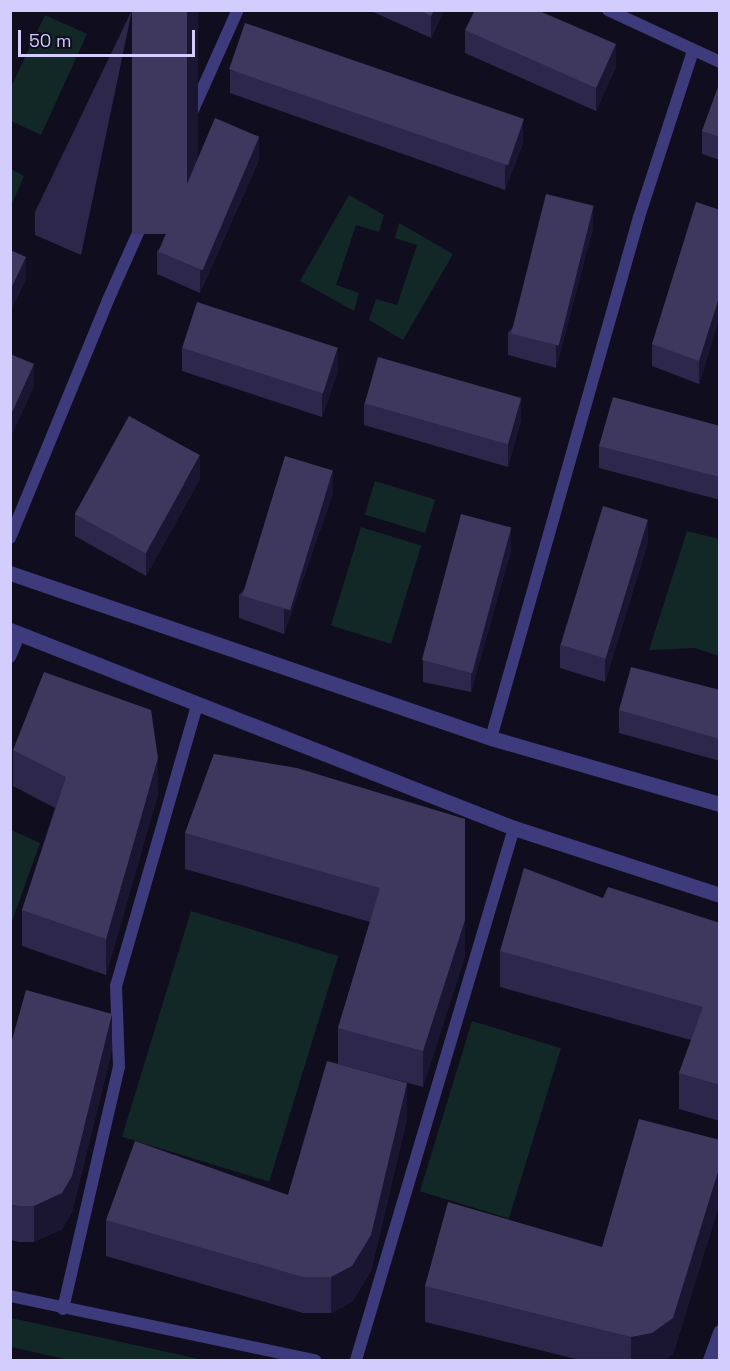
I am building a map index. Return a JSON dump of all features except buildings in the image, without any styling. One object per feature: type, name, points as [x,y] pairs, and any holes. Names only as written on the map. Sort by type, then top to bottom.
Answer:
[{"type":"street","points":[[10,573],[491,738],[720,804]]},
{"type":"street","points":[[15,632],[196,708],[514,828],[720,895]]},
{"type":"street","points":[[710,1360],[720,1332]]},
{"type":"lane","points":[[10,538],[108,300],[238,10]]},
{"type":"lane","points":[[608,10],[720,62]]},
{"type":"lane","points":[[491,738],[632,240],[693,51]]},
{"type":"lane","points":[[10,657],[15,632]]},
{"type":"lane","points":[[63,1309],[119,1067],[116,986],[196,708]]},
{"type":"lane","points":[[356,1360],[514,828]]},
{"type":"lane","points":[[10,1296],[63,1309],[315,1360]]},
{"type":"green space","points":[[45,15],[87,34],[41,135],[11,121],[10,89]]},
{"type":"green space","points":[[11,169],[24,176],[11,206]]},
{"type":"green space","points":[[349,195],[384,215],[379,232],[356,225],[336,285],[359,293],[354,311],[300,281]]},
{"type":"green space","points":[[399,223],[453,254],[403,340],[369,320],[376,299],[397,305],[417,245],[395,238]]},
{"type":"green space","points":[[375,481],[435,499],[425,533],[365,514]]},
{"type":"green space","points":[[361,527],[421,545],[391,644],[331,625]]},
{"type":"green space","points":[[687,531],[719,539],[719,656],[695,648],[649,650]]},
{"type":"green space","points":[[11,830],[40,843],[11,924]]},
{"type":"green space","points":[[191,911],[338,956],[269,1182],[122,1137]]},
{"type":"green space","points":[[472,1021],[561,1048],[509,1218],[420,1191]]},
{"type":"green space","points":[[11,1318],[204,1360],[69,1360],[11,1347]]}]
